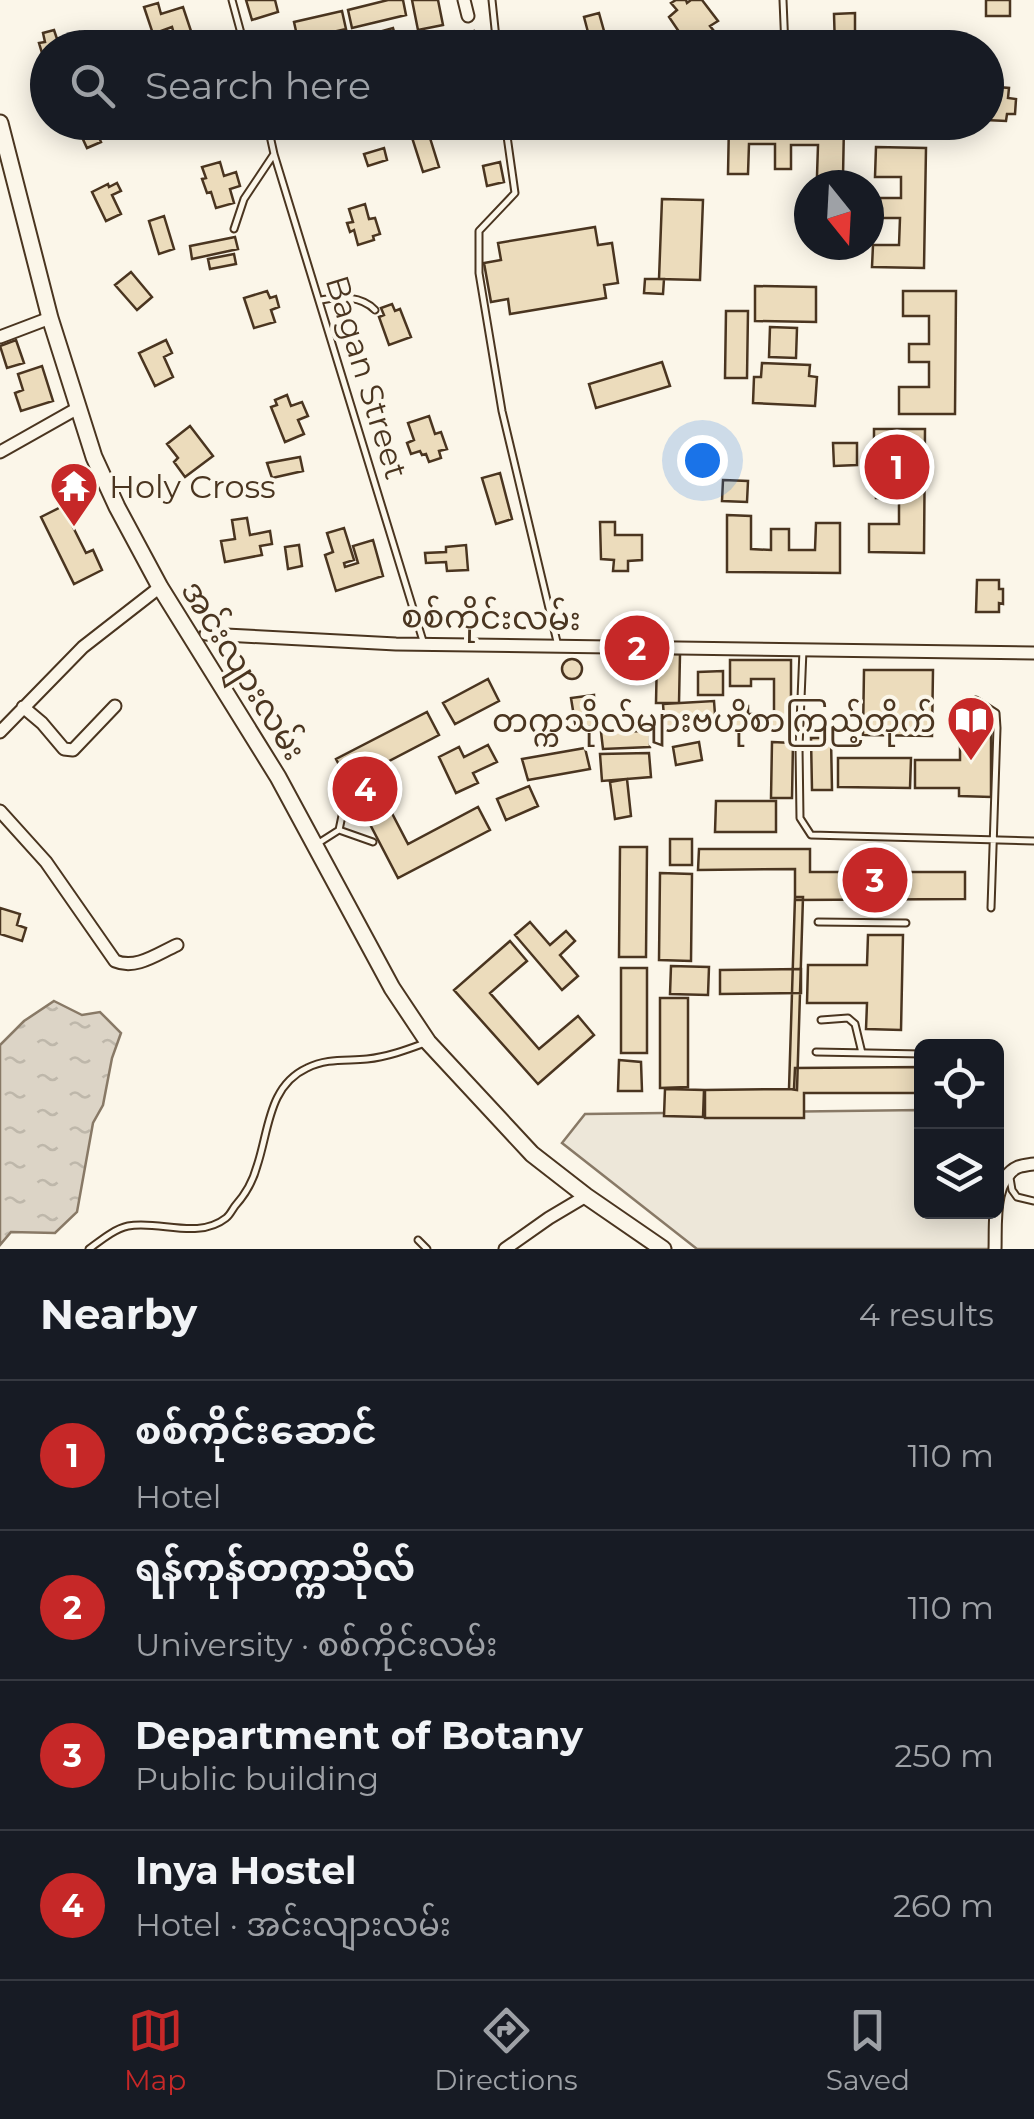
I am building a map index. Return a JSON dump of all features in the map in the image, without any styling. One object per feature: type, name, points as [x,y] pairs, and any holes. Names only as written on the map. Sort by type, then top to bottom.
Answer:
[{"type":"main road","name":"အင်းလျားလမ်း","points":[[0,122],[6,180],[94,457],[160,587],[278,777],[392,988],[428,1042],[532,1154],[663,1249]]},
{"type":"street","points":[[464,0],[468,16]]},
{"type":"street","points":[[0,337],[50,318]]},
{"type":"street","points":[[0,452],[78,408]]},
{"type":"street","points":[[0,732],[83,648],[160,587]]},
{"type":"street","name":"စစ်ကိုင်းလမ်း","points":[[206,634],[424,644],[1034,653]]},
{"type":"street","points":[[23,707],[64,749],[73,750],[115,706]]},
{"type":"street","points":[[0,811],[46,862],[115,961],[134,965],[177,944]]},
{"type":"street","points":[[995,1249],[997,1204],[1007,1176],[1017,1167],[1034,1164]]},
{"type":"street","points":[[506,1249],[586,1196]]},
{"type":"lane","points":[[232,0],[240,30]]},
{"type":"lane","points":[[492,0],[495,30]]},
{"type":"lane","points":[[784,0],[785,30]]},
{"type":"lane","name":"Bagan Street","points":[[271,140],[424,644]]},
{"type":"lane","points":[[508,140],[515,193],[479,232],[479,272],[502,410],[558,646]]},
{"type":"lane","points":[[234,229],[244,199],[274,154]]},
{"type":"lane","points":[[321,300],[354,299],[367,302],[375,310]]},
{"type":"lane","name":"စစ်ကိုင်းလမ်း","points":[[188,633],[206,634]]},
{"type":"lane","points":[[803,650],[800,818],[810,835],[1034,842]]},
{"type":"lane","points":[[976,700],[996,712],[998,728],[991,908]]},
{"type":"lane","points":[[314,846],[339,830],[350,798]]},
{"type":"lane","points":[[339,830],[372,842]]},
{"type":"lane","points":[[818,922],[906,922]]},
{"type":"lane","points":[[822,1020],[848,1018],[854,1024],[862,1052]]},
{"type":"lane","points":[[89,1249],[126,1226],[190,1228],[209,1226],[226,1218],[256,1172],[268,1117],[290,1080],[322,1062],[391,1055],[428,1042]]},
{"type":"lane","points":[[816,1052],[914,1054]]},
{"type":"lane","points":[[1017,1167],[1010,1178],[1012,1190],[1016,1197],[1034,1201]]},
{"type":"lane","points":[[418,1240],[426,1249]]},
{"type":"shaded area","points":[[914,1110],[914,1219],[990,1219],[991,1249],[697,1249],[562,1143],[585,1114]]},
{"type":"water","points":[[54,1001],[82,1015],[100,1012],[121,1033],[103,1105],[93,1123],[77,1212],[55,1233],[11,1232],[0,1245],[0,1045],[24,1021]]},
{"type":"building","points":[[246,0],[275,0],[278,12],[252,20]]},
{"type":"building","points":[[403,0],[406,15],[352,28],[348,10]]},
{"type":"building","points":[[412,0],[438,0],[443,25],[418,30]]},
{"type":"building","points":[[702,0],[718,21],[710,26],[713,30],[678,30],[669,17],[677,10],[671,3]]},
{"type":"building","points":[[986,0],[1010,0],[1010,16],[986,16]]},
{"type":"building","points":[[158,3],[161,14],[183,7],[191,30],[152,30],[144,7]]},
{"type":"building","points":[[342,11],[346,29],[296,30],[294,22]]},
{"type":"building","points":[[599,13],[604,30],[587,30],[584,17]]},
{"type":"building","points":[[855,13],[855,30],[834,30],[834,14]]},
{"type":"building","points":[[1004,88],[1009,88],[1008,98],[1016,99],[1015,114],[1007,114],[1006,121]]},
{"type":"building","points":[[83,140],[100,140],[101,142],[87,148]]},
{"type":"building","points":[[413,140],[431,140],[439,167],[423,172]]},
{"type":"building","points":[[729,140],[844,140],[843,170],[817,170],[818,145],[791,145],[791,169],[775,169],[775,144],[749,144],[748,174],[728,174]]},
{"type":"building","points":[[876,147],[926,148],[924,268],[872,267],[872,260],[884,260],[884,245],[899,245],[900,218],[884,218],[884,198],[901,198],[901,177],[884,177],[884,170],[875,170]]},
{"type":"building","points":[[384,148],[387,160],[368,166],[364,154]]},
{"type":"building","points":[[220,162],[224,176],[236,172],[240,186],[230,189],[234,203],[216,208],[202,179],[206,178],[202,167]]},
{"type":"building","points":[[500,162],[504,182],[487,186],[483,166]]},
{"type":"building","points":[[117,183],[121,191],[112,195],[121,214],[106,221],[92,192]]},
{"type":"building","points":[[662,199],[703,200],[700,280],[659,279]]},
{"type":"building","points":[[365,204],[369,219],[375,218],[380,234],[358,245],[354,230],[350,232],[347,223],[353,222],[349,209]]},
{"type":"building","points":[[164,216],[174,249],[159,254],[149,221]]},
{"type":"building","points":[[595,227],[598,245],[612,243],[618,283],[604,285],[606,298],[510,314],[508,299],[491,302],[484,263],[501,260],[498,243]]},
{"type":"building","points":[[235,237],[238,249],[192,259],[190,246]]},
{"type":"building","points":[[234,254],[236,264],[210,269],[208,259]]},
{"type":"building","points":[[131,272],[152,297],[137,310],[115,285]]},
{"type":"building","points":[[645,279],[664,279],[663,294],[644,293]]},
{"type":"building","points":[[755,286],[816,287],[816,322],[755,321]]},
{"type":"building","points":[[267,291],[270,298],[276,296],[279,307],[271,310],[275,322],[254,328],[244,298]]},
{"type":"building","points":[[903,291],[956,291],[955,414],[899,414],[899,387],[929,387],[929,362],[909,362],[909,344],[929,344],[929,316],[903,316]]},
{"type":"building","points":[[392,304],[395,311],[400,309],[411,337],[389,345],[379,317],[384,315],[381,308]]},
{"type":"building","points":[[726,311],[748,311],[747,378],[725,378]]},
{"type":"building","points":[[770,327],[797,328],[796,358],[769,357]]},
{"type":"building","points":[[16,340],[24,363],[7,368],[0,346]]},
{"type":"building","points":[[166,340],[172,353],[164,357],[173,377],[155,386],[139,353]]},
{"type":"building","points":[[662,362],[670,386],[596,408],[589,384]]},
{"type":"building","points":[[762,363],[810,365],[809,376],[817,377],[815,406],[753,403],[754,377],[761,377]]},
{"type":"building","points":[[42,366],[53,401],[21,411],[15,393],[23,390],[18,374]]},
{"type":"building","points":[[287,395],[291,406],[302,402],[308,416],[298,420],[304,434],[285,442],[271,407],[277,405],[275,400]]},
{"type":"building","points":[[429,416],[435,434],[441,432],[447,449],[439,451],[441,458],[429,462],[420,451],[411,454],[407,443],[414,440],[408,423]]},
{"type":"building","points":[[190,426],[213,456],[185,477],[167,444]]},
{"type":"building","points":[[874,429],[925,429],[924,553],[869,552],[869,524],[899,524],[899,498],[876,498],[876,482],[900,483],[900,460],[874,460]]},
{"type":"building","points":[[833,443],[857,443],[857,465],[834,466]]},
{"type":"building","points":[[300,457],[303,471],[272,478],[267,463]]},
{"type":"building","points":[[500,473],[512,519],[496,524],[482,478]]},
{"type":"building","points":[[723,480],[748,481],[747,502],[722,501]]},
{"type":"building","points":[[67,504],[75,521],[71,523],[86,553],[93,550],[102,570],[74,584],[41,517]]},
{"type":"building","points":[[727,515],[751,516],[751,549],[771,550],[771,529],[789,529],[789,550],[815,550],[816,523],[840,523],[840,573],[727,572]]},
{"type":"building","points":[[247,518],[250,535],[270,531],[272,544],[260,546],[262,555],[225,562],[221,541],[235,539],[232,520]]},
{"type":"building","points":[[600,522],[615,522],[615,535],[642,535],[642,560],[628,561],[628,571],[613,571],[614,560],[601,559]]},
{"type":"building","points":[[344,528],[354,560],[344,563],[345,567],[358,563],[353,546],[373,540],[383,576],[336,591],[325,555],[333,552],[327,533]]},
{"type":"building","points":[[299,545],[302,566],[288,569],[285,547]]},
{"type":"building","points":[[466,545],[468,570],[447,571],[446,562],[426,563],[425,553],[446,552],[446,547]]},
{"type":"building","points":[[977,580],[999,580],[1003,604],[999,603],[999,612],[976,612]]},
{"type":"building","points":[[657,654],[680,654],[679,703],[656,703]]},
{"type":"building","points":[[572,659],[582,669],[572,679],[562,669]]},
{"type":"building","points":[[730,660],[791,660],[791,729],[732,729],[732,706],[748,706],[748,714],[774,714],[774,679],[751,679],[751,686],[730,686]]},
{"type":"building","points":[[864,670],[933,670],[932,736],[863,735]]},
{"type":"building","points":[[723,671],[723,695],[698,695],[698,672]]},
{"type":"building","points":[[488,679],[499,701],[455,724],[443,703]]},
{"type":"building","points":[[594,695],[595,726],[576,729],[571,698]]},
{"type":"building","points":[[714,701],[716,728],[665,731],[663,704]]},
{"type":"building","points":[[427,712],[439,735],[370,771],[408,844],[478,807],[490,830],[398,878],[336,759]]},
{"type":"building","points":[[960,716],[991,717],[991,797],[959,796],[959,788],[915,788],[915,760],[960,760]]},
{"type":"building","points":[[650,731],[650,747],[603,749],[601,732]]},
{"type":"building","points":[[811,738],[831,738],[832,790],[812,790]]},
{"type":"building","points":[[699,742],[702,760],[676,765],[673,747]]},
{"type":"building","points":[[772,742],[793,743],[792,798],[771,798]]},
{"type":"building","points":[[488,745],[497,762],[473,773],[478,783],[456,793],[439,757],[459,747],[464,757]]},
{"type":"building","points":[[585,748],[590,769],[528,780],[522,759]]},
{"type":"building","points":[[649,753],[651,777],[602,781],[600,754]]},
{"type":"building","points":[[838,758],[911,758],[910,788],[838,787]]},
{"type":"building","points":[[627,779],[631,816],[615,819],[610,782]]},
{"type":"building","points":[[529,786],[538,806],[506,820],[497,799]]},
{"type":"building","points":[[716,801],[776,801],[776,832],[715,832]]},
{"type":"building","points":[[670,839],[692,839],[692,865],[670,865]]},
{"type":"building","points":[[620,847],[647,847],[646,957],[619,957]]},
{"type":"building","points":[[699,849],[810,849],[810,872],[965,872],[965,899],[795,900],[795,869],[698,870]]},
{"type":"building","points":[[660,873],[692,874],[691,961],[659,960]]},
{"type":"building","points":[[795,897],[803,897],[797,1090],[789,1089]]},
{"type":"building","points":[[0,908],[20,914],[17,925],[26,928],[22,941],[0,934]]},
{"type":"building","points":[[530,922],[550,945],[566,931],[575,941],[560,955],[578,976],[562,990],[515,935]]},
{"type":"building","points":[[868,935],[903,935],[901,1030],[866,1029],[867,1003],[807,1003],[808,965],[867,965]]},
{"type":"building","points":[[510,941],[527,961],[490,993],[539,1049],[578,1016],[594,1035],[538,1084],[454,990]]},
{"type":"building","points":[[671,966],[709,967],[708,995],[670,994]]},
{"type":"building","points":[[621,968],[647,968],[647,1053],[621,1053]]},
{"type":"building","points":[[801,969],[801,993],[720,994],[720,970]]},
{"type":"building","points":[[660,998],[688,998],[688,1087],[660,1088]]},
{"type":"building","points":[[619,1060],[641,1062],[642,1091],[618,1091]]},
{"type":"building","points":[[914,1067],[914,1093],[804,1093],[804,1118],[705,1118],[705,1090],[794,1089],[795,1068]]},
{"type":"building","points":[[665,1089],[704,1090],[703,1117],[664,1116]]},
{"type":"place","name":"စစ်ကိုင်းဆောင်","points":[[897,467]]},
{"type":"place","name":"Holy Cross","points":[[74,528]]},
{"type":"place","name":"ရန်ကုန်တက္ကသိုလ်","points":[[637,648]]},
{"type":"place","name":"တက္ကသိုလ်များဗဟိုစာကြည့်တိုက်","points":[[971,762]]},
{"type":"place","name":"Inya Hostel","points":[[365,789]]},
{"type":"place","name":"Department of Botany","points":[[875,880]]}]
